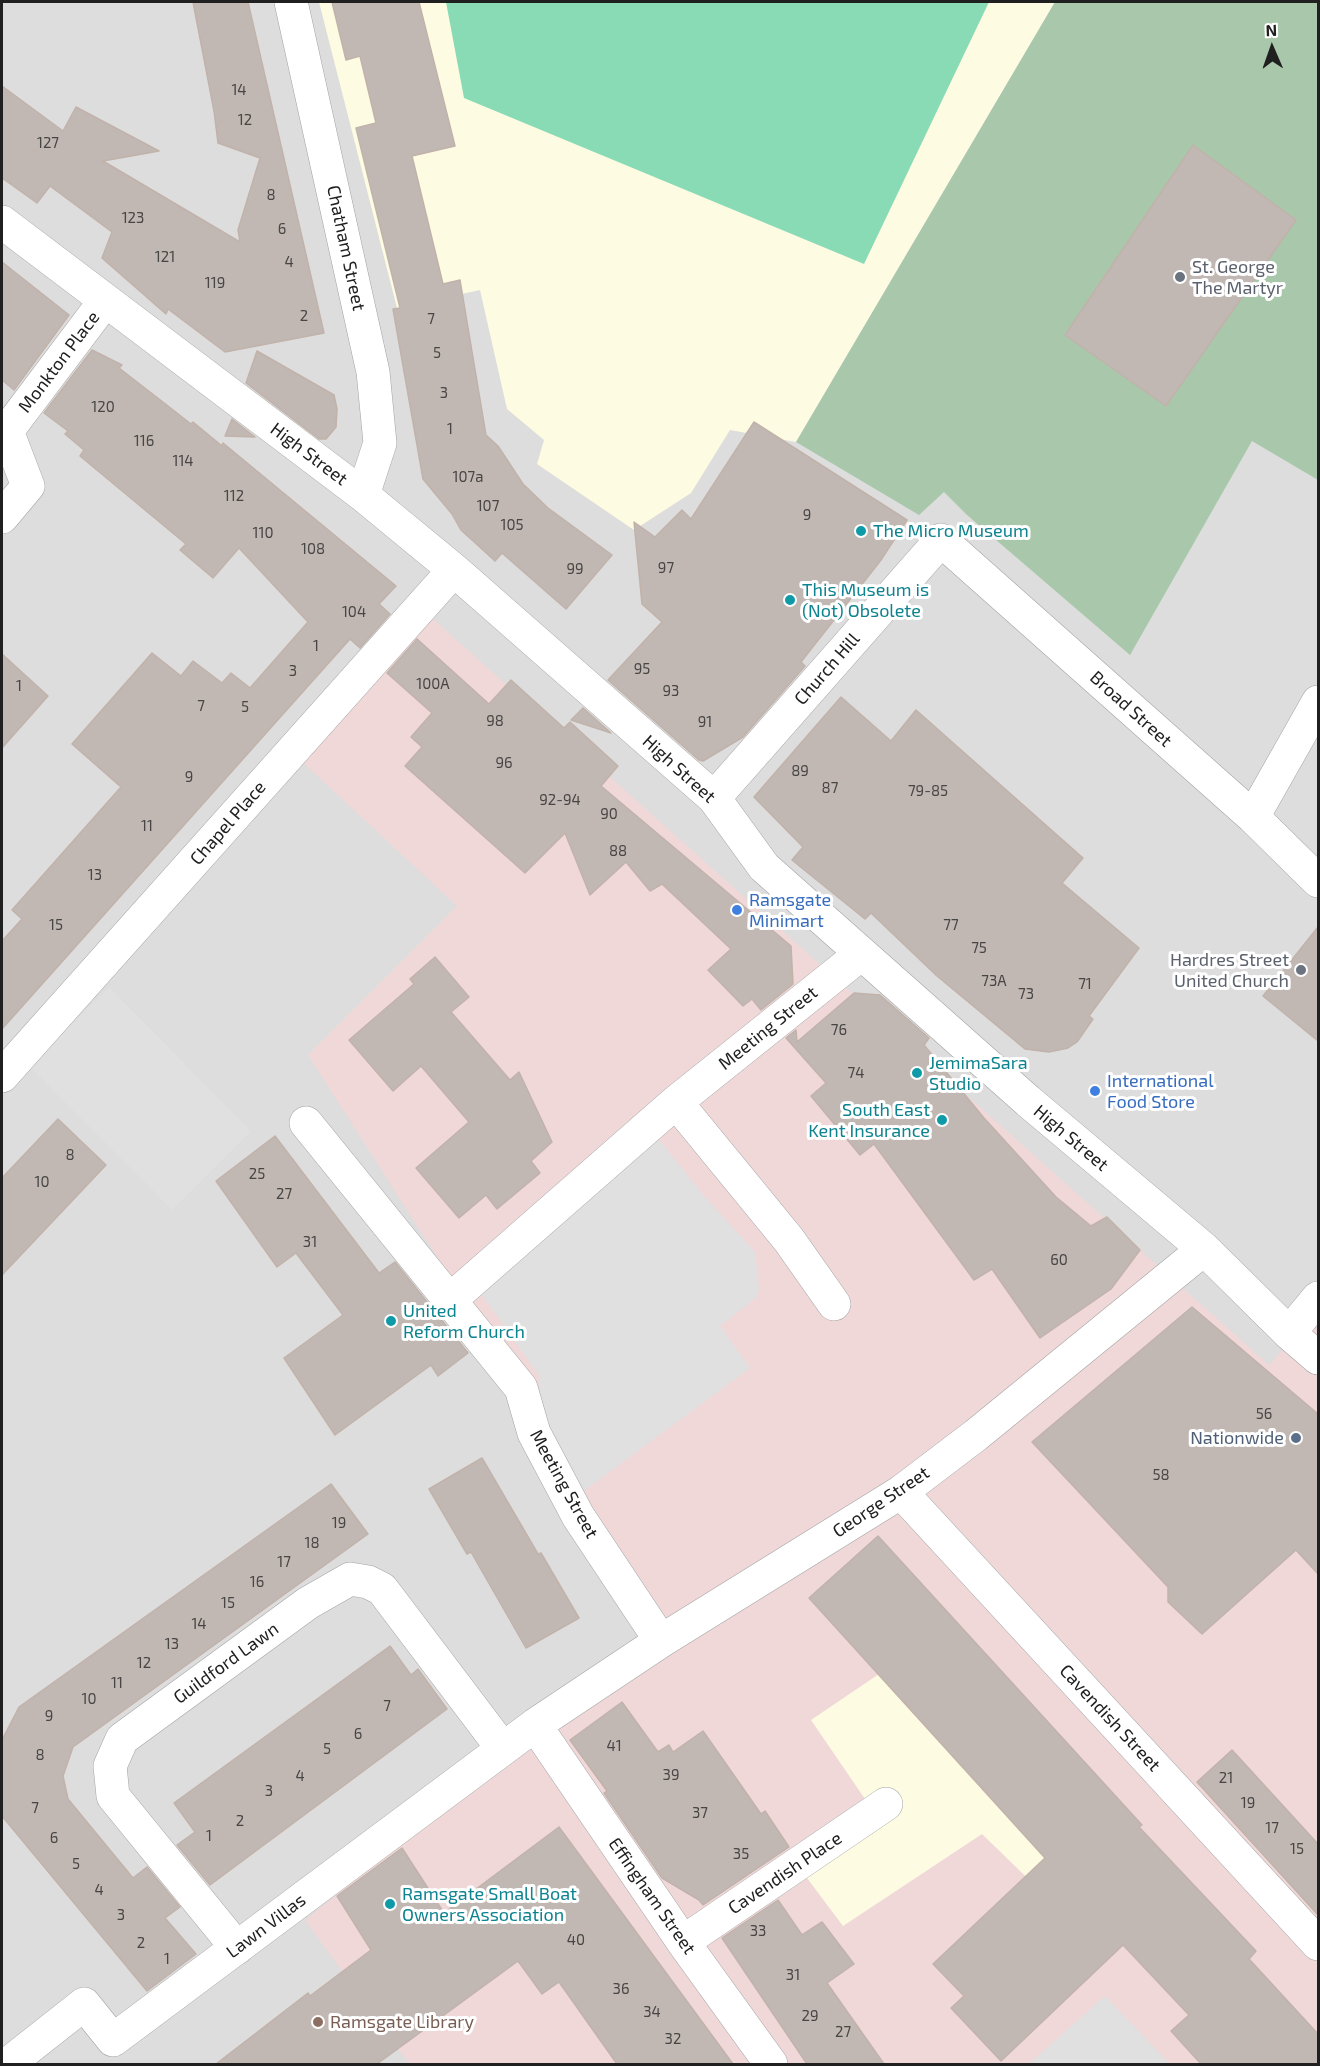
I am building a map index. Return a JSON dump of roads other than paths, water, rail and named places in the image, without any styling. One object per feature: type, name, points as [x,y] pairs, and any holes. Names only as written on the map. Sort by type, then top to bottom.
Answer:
[{"type":"street","name":"Chatham Street","points":[[291,2],[373,372],[380,443],[363,495]]},
{"type":"street","name":"High Street","points":[[2,222],[363,495],[454,570],[714,798],[764,867],[1028,1101],[1204,1249],[1289,1333],[1318,1358]]},
{"type":"street","name":"Monkton Place","points":[[2,517],[28,486],[7,430],[105,301]]},
{"type":"street","name":"Church Hill","points":[[714,798],[941,540]]},
{"type":"street","name":"Broad Street","points":[[941,540],[1253,817],[1318,881]]},
{"type":"street","name":"Chapel Place","points":[[2,1076],[454,570]]},
{"type":"street","points":[[1253,817],[1318,702]]},
{"type":"street","name":"Meeting Street","points":[[450,1300],[676,1102],[861,954]]},
{"type":"street","points":[[676,1102],[789,1240],[834,1304]]},
{"type":"street","name":"Meeting Street","points":[[306,1123],[521,1388],[534,1433],[578,1516],[661,1641]]},
{"type":"street","name":"George Street","points":[[535,1725],[661,1641],[901,1492],[976,1435],[1204,1249]]},
{"type":"street","points":[[1289,1333],[1318,1298]]},
{"type":"street","name":"Cavendish Street","points":[[901,1492],[1318,1944]]},
{"type":"street","name":"Guildford Lawn","points":[[237,1948],[113,1796],[110,1766],[122,1739],[308,1603],[350,1579],[368,1582],[382,1589],[503,1749]]},
{"type":"street","name":"Lawn Villas","points":[[8,2064],[84,2004],[113,2040],[535,1725]]},
{"type":"street","name":"Effingham Street","points":[[535,1725],[683,1942],[771,2064]]},
{"type":"street","name":"Cavendish Place","points":[[683,1942],[886,1804]]},
{"type":"place","name":"St. George The Martyr","points":[[1180,277]]},
{"type":"place","name":"The Micro Museum","points":[[861,531]]},
{"type":"place","name":"This Museum is (Not) Obsolete","points":[[790,600]]},
{"type":"place","name":"Ramsgate Minimart","points":[[737,910]]},
{"type":"place","name":"Hardres Street United Church","points":[[1301,970]]},
{"type":"place","name":"JemimaSara Studio","points":[[917,1073]]},
{"type":"place","name":"International Food Store","points":[[1095,1091]]},
{"type":"place","name":"South East Kent Insurance","points":[[942,1120]]},
{"type":"place","name":"United Reform Church","points":[[391,1321]]},
{"type":"place","name":"Nationwide","points":[[1296,1438]]},
{"type":"place","name":"Ramsgate Small Boat Owners Association","points":[[390,1904]]},
{"type":"place","name":"Ramsgate Library","points":[[318,2022]]}]
